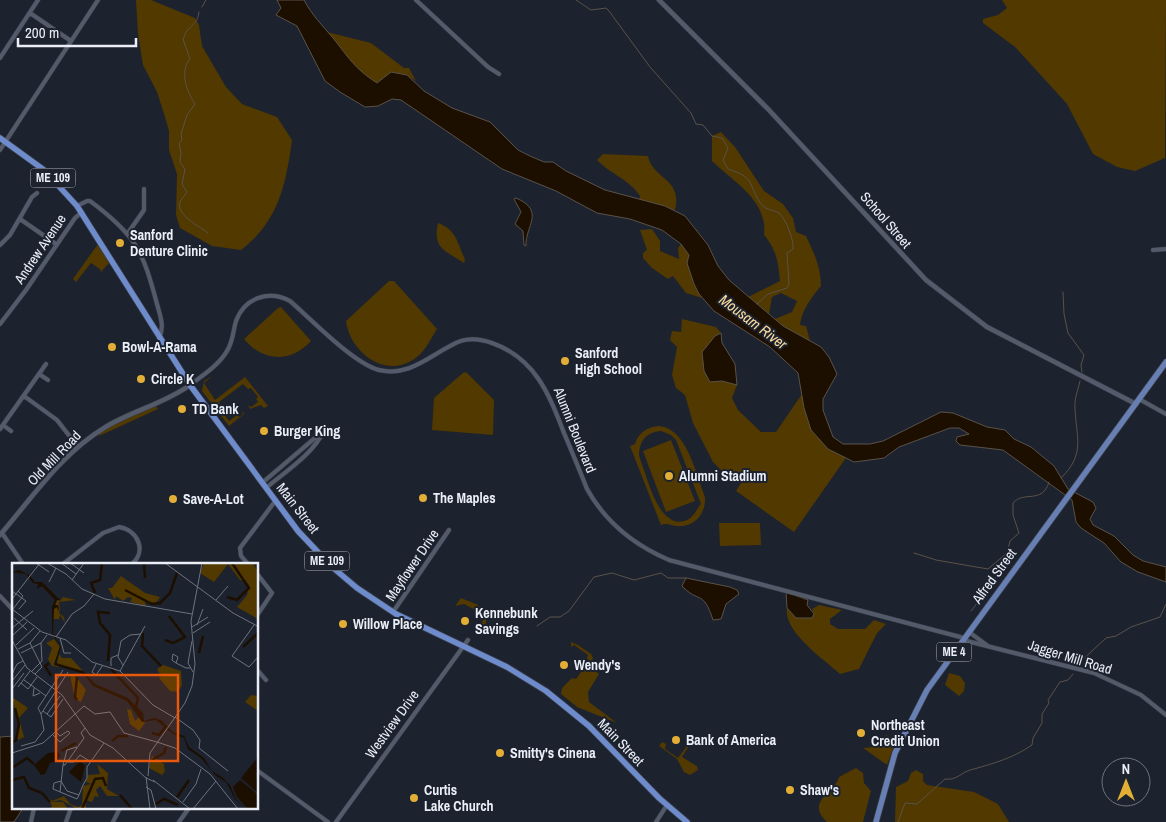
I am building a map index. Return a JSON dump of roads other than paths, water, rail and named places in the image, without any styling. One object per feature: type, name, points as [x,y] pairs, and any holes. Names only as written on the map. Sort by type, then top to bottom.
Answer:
[{"type":"highway","name":"Main Street","points":[[3,140],[50,175],[78,206],[190,385],[298,530],[331,566],[357,588],[393,612],[527,678],[565,706],[600,737],[667,805],[687,822]]},
{"type":"main road","name":"Alfred Street","points":[[876,822],[887,775],[900,741],[927,690],[1166,362]]},
{"type":"street","points":[[0,58],[38,0]]},
{"type":"street","points":[[0,150],[3,140],[98,0]]},
{"type":"street","points":[[416,0],[488,67],[500,74]]},
{"type":"street","name":"School Street","points":[[659,0],[769,110],[926,280],[997,333],[1137,402]]},
{"type":"street","points":[[30,13],[71,41]]},
{"type":"street","points":[[128,233],[144,210],[144,189]]},
{"type":"street","points":[[0,245],[20,219],[32,197],[38,193]]},
{"type":"street","points":[[78,206],[87,200],[90,201],[128,233],[142,255],[149,271],[162,325],[159,338]]},
{"type":"street","name":"Andrew Avenue","points":[[0,324],[26,290],[74,218],[82,212]]},
{"type":"street","points":[[20,219],[56,244]]},
{"type":"street","points":[[1153,250],[1166,249]]},
{"type":"street","name":"Alumni Boulevard","points":[[190,385],[226,353],[237,319],[244,306],[256,298],[265,296],[281,297],[290,301],[361,362],[381,371],[396,372],[409,369],[460,341],[472,339],[486,341],[514,354],[540,378],[551,398],[590,494],[610,522],[643,547],[670,560],[964,639]]},
{"type":"street","points":[[0,429],[46,364]]},
{"type":"street","points":[[39,374],[48,380]]},
{"type":"street","name":"Old Mill Road","points":[[1,534],[78,447],[116,421],[190,385]]},
{"type":"street","points":[[24,396],[57,420],[78,447]]},
{"type":"street","points":[[1137,402],[1166,414]]},
{"type":"street","points":[[3,425],[11,431]]},
{"type":"street","points":[[324,431],[308,453],[264,485],[324,431]]},
{"type":"street","points":[[247,563],[241,556],[240,548],[276,500]]},
{"type":"street","points":[[64,563],[103,533],[119,527],[130,532],[140,548],[139,557],[133,563]]},
{"type":"street","name":"Mayflower Drive","points":[[393,612],[449,530]]},
{"type":"street","points":[[1,534],[23,563]]},
{"type":"street","points":[[259,576],[272,592],[259,612]]},
{"type":"street","points":[[0,596],[12,609]]},
{"type":"street","name":"Jagger Mill Road","points":[[969,632],[988,646]]},
{"type":"street","name":"Jagger Mill Road","points":[[964,639],[1094,673],[1141,695],[1166,715]]},
{"type":"street","name":"Westview Drive","points":[[336,822],[468,640]]},
{"type":"street","points":[[259,672],[266,680]]},
{"type":"street","points":[[259,772],[328,822]]},
{"type":"street","points":[[656,822],[667,805]]},
{"type":"street","points":[[66,822],[70,810]]},
{"type":"street","points":[[114,822],[119,810]]},
{"type":"street","points":[[179,822],[188,810]]},
{"type":"water","name":"Mousam River","points":[[277,0],[304,0],[352,62],[377,83],[391,72],[407,75],[424,91],[452,108],[490,122],[518,150],[544,162],[553,162],[566,171],[605,190],[665,206],[685,216],[708,245],[718,266],[729,280],[783,326],[821,347],[829,357],[837,374],[823,399],[823,410],[833,437],[843,444],[870,444],[883,441],[941,412],[953,413],[987,427],[1005,430],[1014,439],[1031,447],[1054,466],[1068,489],[1093,502],[1096,508],[1090,519],[1093,525],[1114,536],[1133,555],[1143,561],[1166,567],[1166,582],[1138,572],[1121,562],[1104,543],[1081,528],[1076,522],[1072,500],[1003,450],[960,445],[956,441],[957,437],[969,434],[959,428],[950,428],[899,447],[884,458],[854,462],[828,449],[811,430],[804,408],[798,373],[770,347],[714,311],[699,294],[694,284],[687,263],[689,255],[681,244],[662,230],[630,219],[597,213],[556,191],[502,169],[401,100],[392,99],[378,106],[365,107],[340,92],[325,81],[297,26],[276,15],[281,8]]},
{"type":"water","points":[[516,198],[530,208],[532,214],[526,246],[524,245],[523,231],[515,224],[521,212],[514,199]]},
{"type":"water","points":[[721,333],[722,343],[735,364],[737,385],[722,381],[710,382],[704,371],[702,352],[715,336]]},
{"type":"water","points":[[686,578],[730,587],[737,590],[739,594],[726,604],[721,619],[713,620],[703,600],[682,586]]},
{"type":"water","points":[[786,592],[808,600],[807,605],[814,614],[812,618],[796,618],[787,608]]},
{"type":"water","points":[[12,736],[12,810],[22,810],[14,822],[0,822],[0,737]]},
{"type":"waterway","points":[[202,7],[206,0]]},
{"type":"waterway","points":[[576,0],[591,10],[606,8],[609,11],[650,67],[691,113],[696,124],[703,125],[712,136],[722,138],[728,148],[723,160],[728,169],[747,178],[761,204],[767,209],[779,213],[787,225],[793,245],[793,249],[787,253],[789,284],[787,288],[768,294],[757,304]]},
{"type":"waterway","points":[[199,12],[196,21],[186,32],[183,39],[190,59],[185,70],[185,82],[195,104],[187,115],[181,134],[182,140],[179,143],[180,162],[185,169],[182,184],[187,192],[180,202],[180,207],[189,220],[208,233]]},
{"type":"waterway","points":[[1063,292],[1064,314],[1068,333],[1084,355],[1081,365],[1082,372]]},
{"type":"waterway","points":[[1061,478],[1069,469],[1077,453],[1078,437],[1075,405],[1080,381]]},
{"type":"waterway","points":[[914,553],[936,560],[988,569],[1007,553],[1010,541],[1019,533],[1013,515],[1013,503],[1022,497],[1042,493],[1049,482]]},
{"type":"waterway","points":[[984,592],[997,576],[996,565]]},
{"type":"waterway","points":[[537,626],[550,617],[560,617],[569,611],[594,577],[612,573],[634,580],[661,573],[668,578],[686,578]]},
{"type":"waterway","points":[[971,611],[979,601]]},
{"type":"waterway","points":[[1079,663],[1106,638],[1116,636],[1131,627],[1160,617],[1166,604]]},
{"type":"waterway","points":[[898,822],[905,803],[917,804],[945,779],[953,779],[970,770],[1004,760],[1032,745],[1033,738],[1042,723],[1042,714],[1049,703],[1048,700],[1060,682],[1068,680],[1073,674]]},
{"type":"place","name":"Sanford Denture Clinic","points":[[120,243]]},
{"type":"place","name":"Bowl-A-Rama","points":[[112,347]]},
{"type":"place","name":"Sanford High School","points":[[565,361]]},
{"type":"place","name":"Circle K","points":[[141,379]]},
{"type":"place","name":"TD Bank","points":[[182,409]]},
{"type":"place","name":"Burger King","points":[[264,431]]},
{"type":"place","name":"Alumni Stadium","points":[[669,476]]},
{"type":"place","name":"The Maples","points":[[423,498]]},
{"type":"place","name":"Save-A-Lot","points":[[173,499]]},
{"type":"place","name":"Kennebunk Savings","points":[[465,621]]},
{"type":"place","name":"Willow Place","points":[[343,624]]},
{"type":"place","name":"Wendy's","points":[[564,665]]},
{"type":"place","name":"Northeast Credit Union","points":[[861,733]]},
{"type":"place","name":"Bank of America","points":[[676,740]]},
{"type":"place","name":"Smitty's Cinena","points":[[500,753]]},
{"type":"place","name":"Shaw's","points":[[790,790]]},
{"type":"place","name":"Curtis Lake Church","points":[[414,798]]}]
